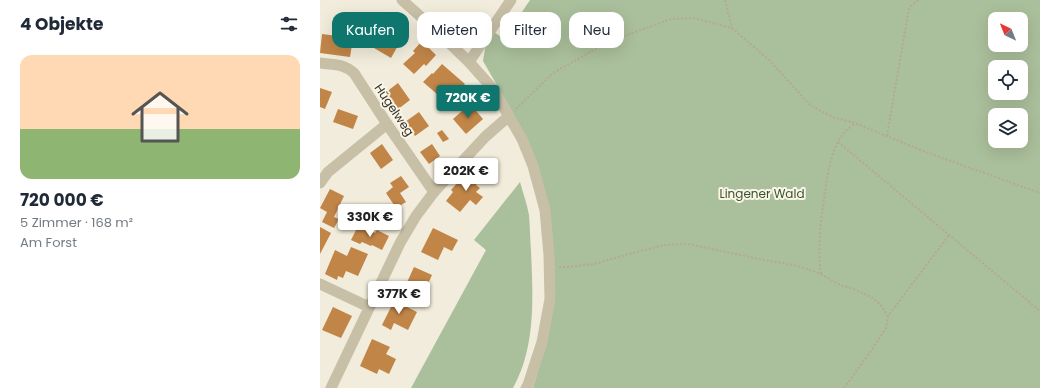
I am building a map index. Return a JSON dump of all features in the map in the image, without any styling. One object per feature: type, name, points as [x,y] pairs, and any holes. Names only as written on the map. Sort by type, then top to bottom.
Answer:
[{"type":"street","points":[[402,0],[469,62],[492,89],[522,139],[533,166],[544,210],[549,255],[550,298],[543,335],[526,388]]},
{"type":"street","points":[[469,62],[511,0]]},
{"type":"street","name":"Hügelweg","points":[[320,63],[348,67],[354,73],[434,192]]},
{"type":"street","points":[[330,388],[400,243],[416,216],[434,192],[485,137],[508,117]]},
{"type":"street","points":[[320,183],[328,172],[387,124]]},
{"type":"street","points":[[320,284],[369,307]]},
{"type":"path","points":[[725,0],[732,28]]},
{"type":"path","points":[[887,136],[909,8],[918,0]]},
{"type":"path","points":[[508,117],[553,73],[608,42],[672,19],[694,18],[732,28],[769,60],[811,106],[833,117],[855,123],[1040,193]]},
{"type":"path","points":[[821,274],[819,263],[819,235],[831,160],[838,142],[844,133],[855,123]]},
{"type":"path","points":[[838,142],[1040,311]]},
{"type":"path","points":[[844,388],[886,328],[888,316],[949,235]]},
{"type":"path","points":[[549,267],[569,267],[594,264],[664,245],[688,244],[783,263],[821,274],[840,285],[871,297],[880,304],[888,316]]},
{"type":"green space","name":"Lingener Wald","points":[[530,0],[1040,0],[1040,388],[533,388],[547,340],[547,207],[513,113],[483,61],[485,48],[492,48],[492,35],[494,32],[500,36],[500,48],[561,48],[561,12],[522,12]]},
{"type":"green space","points":[[520,182],[529,215],[532,303],[526,356],[513,388],[411,388],[486,250],[474,240]]},
{"type":"building","points":[[322,34],[332,35],[332,48],[351,48],[350,57],[320,53]]},
{"type":"building","points":[[417,47],[417,48],[429,48],[436,55],[426,66],[424,64],[414,74],[403,64],[415,53],[413,51]]},
{"type":"building","points":[[374,48],[397,48],[391,58]]},
{"type":"building","points":[[442,64],[465,84],[455,95],[453,92],[446,99],[439,92],[437,94],[423,82]]},
{"type":"building","points":[[398,83],[410,100],[397,110],[385,93]]},
{"type":"building","points":[[320,88],[332,92],[325,109],[320,107]]},
{"type":"building","points":[[470,104],[483,119],[466,134],[453,119]]},
{"type":"building","points":[[338,109],[358,116],[353,129],[333,122]]},
{"type":"building","points":[[419,112],[429,126],[415,136],[405,122]]},
{"type":"building","points":[[442,130],[449,139],[443,142],[437,133]]},
{"type":"building","points":[[382,144],[393,160],[381,169],[370,153]]},
{"type":"building","points":[[432,144],[440,156],[429,164],[420,152]]},
{"type":"building","points":[[474,171],[482,177],[476,185],[480,188],[476,192],[483,197],[476,205],[470,200],[460,212],[446,201],[453,192],[451,190],[459,181],[462,182],[466,177],[468,178]]},
{"type":"building","points":[[401,176],[409,187],[400,193],[406,202],[396,208],[386,193],[393,187],[390,183]]},
{"type":"building","points":[[330,189],[344,196],[334,217],[339,219],[334,228],[322,222],[327,212],[320,208]]},
{"type":"building","points":[[358,226],[366,230],[367,228],[375,233],[377,230],[389,236],[382,250],[372,245],[371,246],[362,242],[360,244],[351,240]]},
{"type":"building","points":[[320,227],[331,233],[320,254]]},
{"type":"building","points":[[433,228],[458,240],[452,251],[444,247],[438,260],[421,252]]},
{"type":"building","points":[[351,247],[368,254],[358,276],[346,271],[343,278],[338,276],[337,280],[325,274],[335,250],[347,256]]},
{"type":"building","points":[[414,267],[432,275],[422,297],[404,289]]},
{"type":"building","points":[[397,295],[403,298],[401,304],[417,312],[408,330],[394,323],[391,330],[382,325]]},
{"type":"building","points":[[333,307],[352,316],[341,338],[322,330]]},
{"type":"building","points":[[372,339],[390,347],[386,354],[396,359],[389,374],[379,369],[377,374],[360,366]]}]
